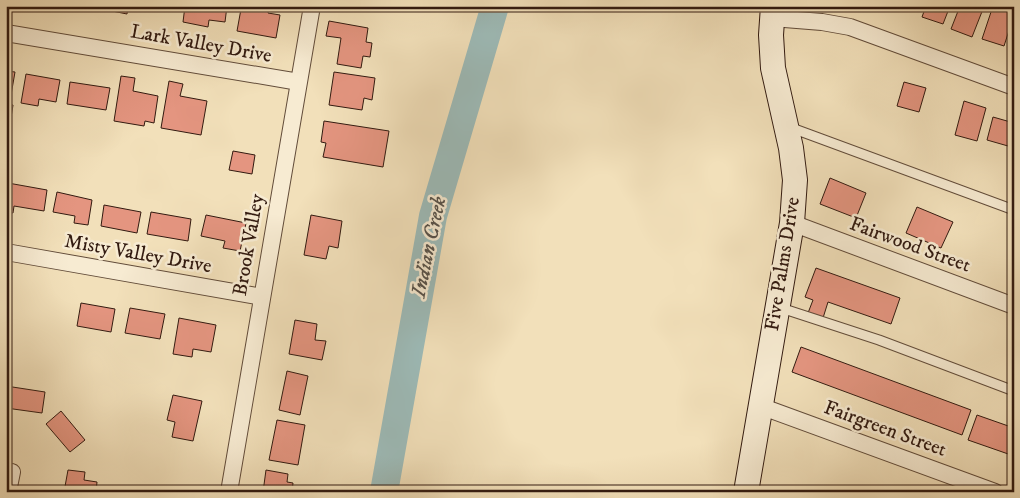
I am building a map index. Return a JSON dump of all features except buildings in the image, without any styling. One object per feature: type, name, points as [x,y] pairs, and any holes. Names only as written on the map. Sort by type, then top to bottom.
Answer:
[{"type":"street","name":"Brook Valley","points":[[229,492],[312,6]]},
{"type":"street","points":[[772,12],[850,27],[1014,87]]},
{"type":"street","name":"Five Palms Drive","points":[[746,492],[792,223],[795,180],[791,148],[773,68],[772,12]]},
{"type":"street","name":"Lark Valley Drive","points":[[6,33],[300,82]]},
{"type":"street","name":"Fairwood Street","points":[[792,223],[1014,306]]},
{"type":"street","name":"Misty Valley Drive","points":[[6,252],[262,297]]},
{"type":"street","name":"Fairgreen Street","points":[[760,406],[995,492]]},
{"type":"street","points":[[8,492],[12,472]]},
{"type":"lane","points":[[786,126],[1014,210]]},
{"type":"lane","points":[[778,307],[879,340],[1014,391]]},
{"type":"waterway","name":"Indian Creek","points":[[384,492],[433,216],[495,6]]}]
